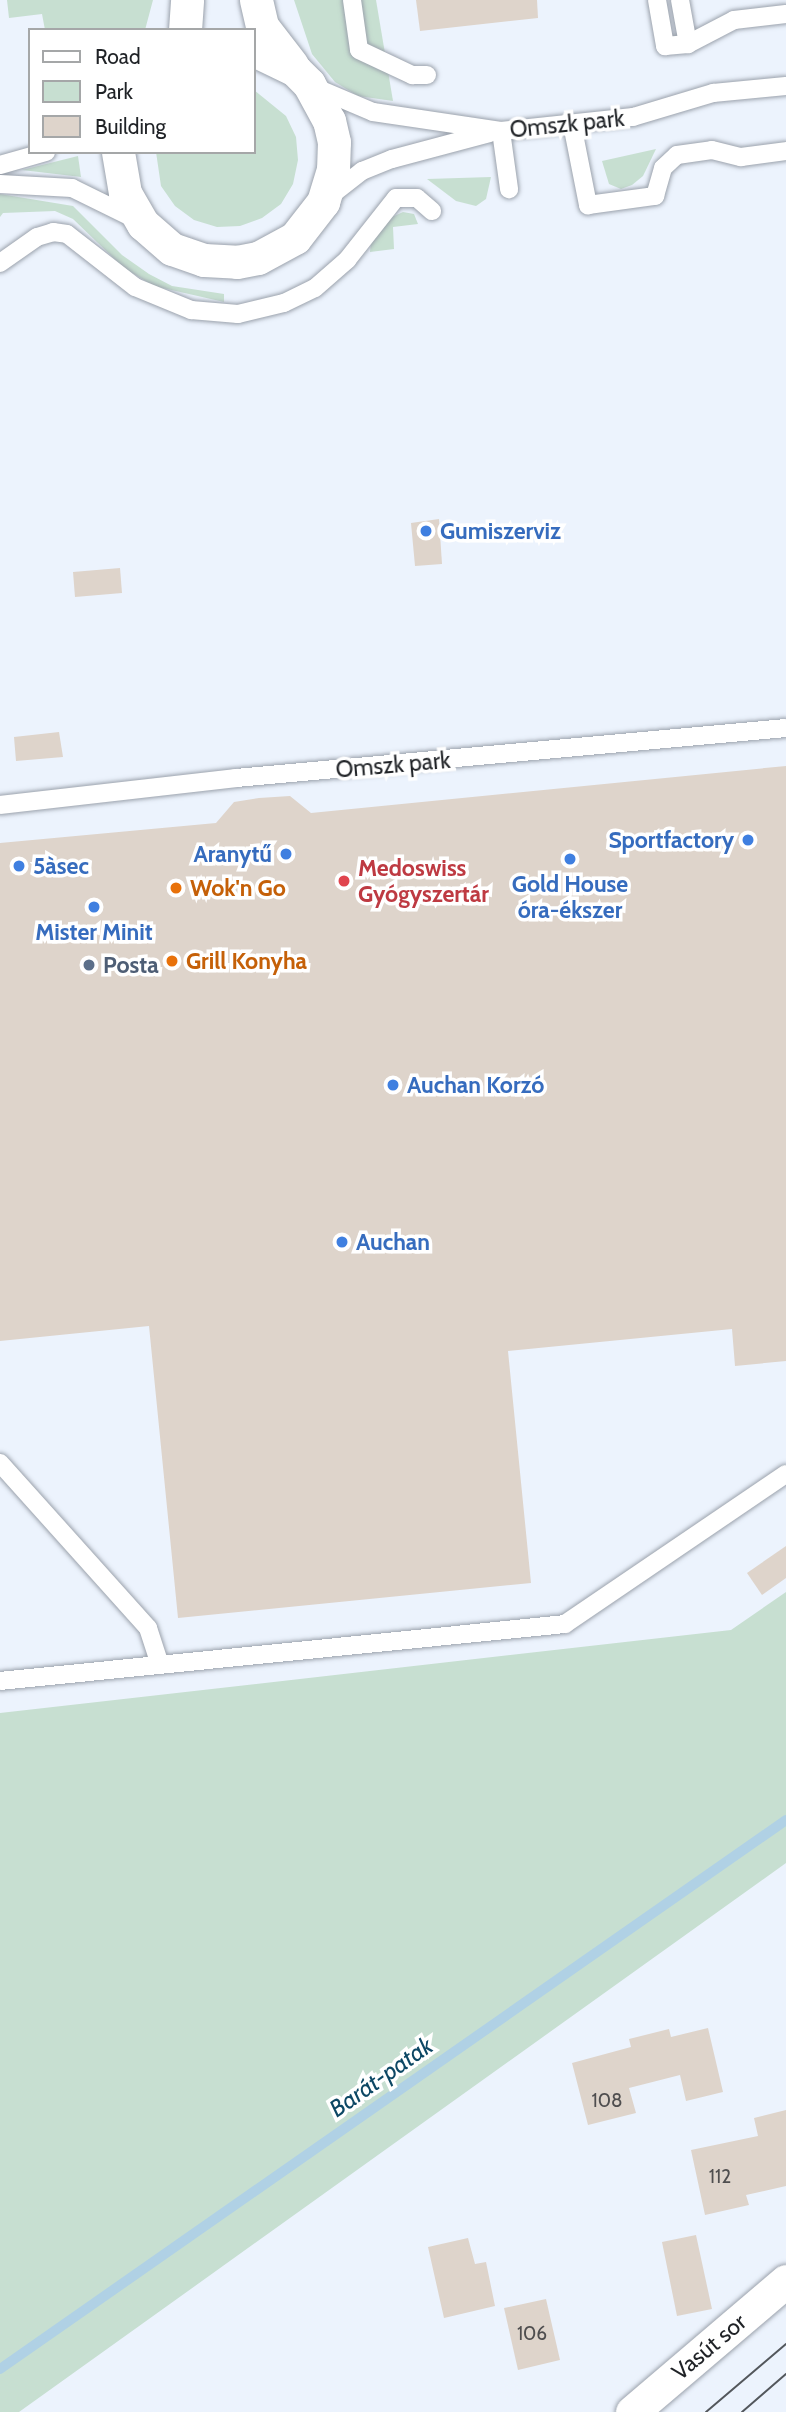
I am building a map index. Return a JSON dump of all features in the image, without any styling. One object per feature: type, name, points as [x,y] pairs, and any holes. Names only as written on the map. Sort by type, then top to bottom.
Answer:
[{"type":"street","points":[[185,28],[187,0]]},
{"type":"street","points":[[118,154],[125,193],[143,224],[173,249],[204,260],[237,262],[258,258],[295,239],[323,202],[333,170],[334,142],[329,121],[302,77],[262,26],[256,0]]},
{"type":"street","points":[[256,51],[302,77]]},
{"type":"street","name":"Vasút sor","points":[[632,2412],[786,2281]]},
{"type":"lane","points":[[352,0],[359,50],[412,75],[428,75]]},
{"type":"lane","points":[[657,0],[665,46],[688,44],[734,20],[786,14]]},
{"type":"lane","points":[[680,0],[688,44]]},
{"type":"lane","name":"Omszk park","points":[[302,77],[373,112],[501,131],[632,117],[713,93],[786,86]]},
{"type":"lane","points":[[572,124],[588,205],[655,196],[663,167],[677,155],[712,150],[741,157],[786,151]]},
{"type":"lane","points":[[323,202],[362,171],[392,159],[501,131],[509,189]]},
{"type":"lane","points":[[0,165],[39,154]]},
{"type":"lane","points":[[0,184],[72,188],[143,224]]},
{"type":"lane","points":[[0,263],[37,237],[52,232],[67,234],[135,287],[191,310],[238,314],[284,303],[330,277],[396,198],[417,198],[432,211]]},
{"type":"lane","name":"Omszk park","points":[[0,805],[236,778],[786,728]]},
{"type":"lane","points":[[0,1462],[148,1628],[160,1665]]},
{"type":"lane","points":[[0,1681],[565,1623],[786,1474]]},
{"type":"green space","points":[[7,0],[153,0],[146,28],[45,28],[42,14],[9,18]]},
{"type":"green space","points":[[294,0],[376,0],[393,101],[358,96],[335,82],[312,54]]},
{"type":"green space","points":[[256,92],[286,116],[296,137],[298,160],[293,184],[281,204],[262,218],[240,226],[217,227],[194,220],[175,206],[161,186],[156,154],[256,154]]},
{"type":"green space","points":[[656,149],[643,176],[632,185],[621,189],[609,184],[602,161]]},
{"type":"green space","points":[[78,156],[81,177],[22,170]]},
{"type":"green space","points":[[491,177],[486,199],[476,206],[456,201],[427,179]]},
{"type":"green space","points":[[0,194],[73,206],[122,255],[149,274],[172,286],[224,294],[224,302],[154,286],[124,268],[73,219],[55,211],[3,213],[0,217]]},
{"type":"green space","points":[[403,212],[414,214],[418,224],[393,227],[394,249],[370,252],[371,242],[390,218]]},
{"type":"green space","points":[[786,1592],[786,1863],[19,2412],[0,2412],[0,1713],[731,1630]]},
{"type":"building","points":[[416,0],[537,0],[538,18],[420,31]]},
{"type":"building","points":[[439,519],[442,564],[415,566],[411,523]]},
{"type":"building","points":[[120,568],[122,593],[75,597],[73,572]]},
{"type":"building","points":[[59,732],[63,757],[16,761],[14,737]]},
{"type":"building","name":"Auchan Korzó","points":[[786,766],[786,1361],[735,1366],[732,1329],[508,1351],[531,1583],[178,1618],[149,1326],[0,1341],[0,843],[216,823],[234,802],[259,798],[290,796],[311,813]]},
{"type":"building","points":[[786,1546],[786,1578],[762,1595],[747,1573]]},
{"type":"building","points":[[708,2028],[723,2092],[686,2101],[680,2075],[629,2088],[636,2113],[588,2125],[572,2063],[631,2047],[629,2039],[669,2029],[671,2037]]},
{"type":"building","points":[[786,2110],[786,2186],[746,2195],[749,2205],[705,2215],[691,2150],[758,2136],[754,2118]]},
{"type":"building","points":[[696,2235],[712,2309],[677,2316],[662,2242]]},
{"type":"building","points":[[468,2238],[475,2264],[486,2262],[495,2306],[444,2318],[428,2247]]},
{"type":"building","points":[[546,2299],[560,2360],[518,2370],[504,2308]]},
{"type":"waterway","name":"Barát-patak","points":[[0,2369],[786,1820]]},
{"type":"tram line","points":[[706,2412],[786,2344]]},
{"type":"tram line","points":[[742,2412],[786,2374]]},
{"type":"place","name":"Gumiszerviz","points":[[426,531]]},
{"type":"place","name":"Sportfactory","points":[[748,840]]},
{"type":"place","name":"Aranytű","points":[[286,854]]},
{"type":"place","name":"Gold House óra-ékszer","points":[[570,859]]},
{"type":"place","name":"5àsec","points":[[19,866]]},
{"type":"place","name":"Medoswiss Gyógyszertár","points":[[344,881]]},
{"type":"place","name":"Wok'n Go","points":[[176,888]]},
{"type":"place","name":"Mister Minit","points":[[94,907]]},
{"type":"place","name":"Grill Konyha","points":[[172,961]]},
{"type":"place","name":"Posta","points":[[89,965]]},
{"type":"place","name":"Auchan Korzó","points":[[393,1085]]},
{"type":"place","name":"Auchan","points":[[342,1242]]}]
